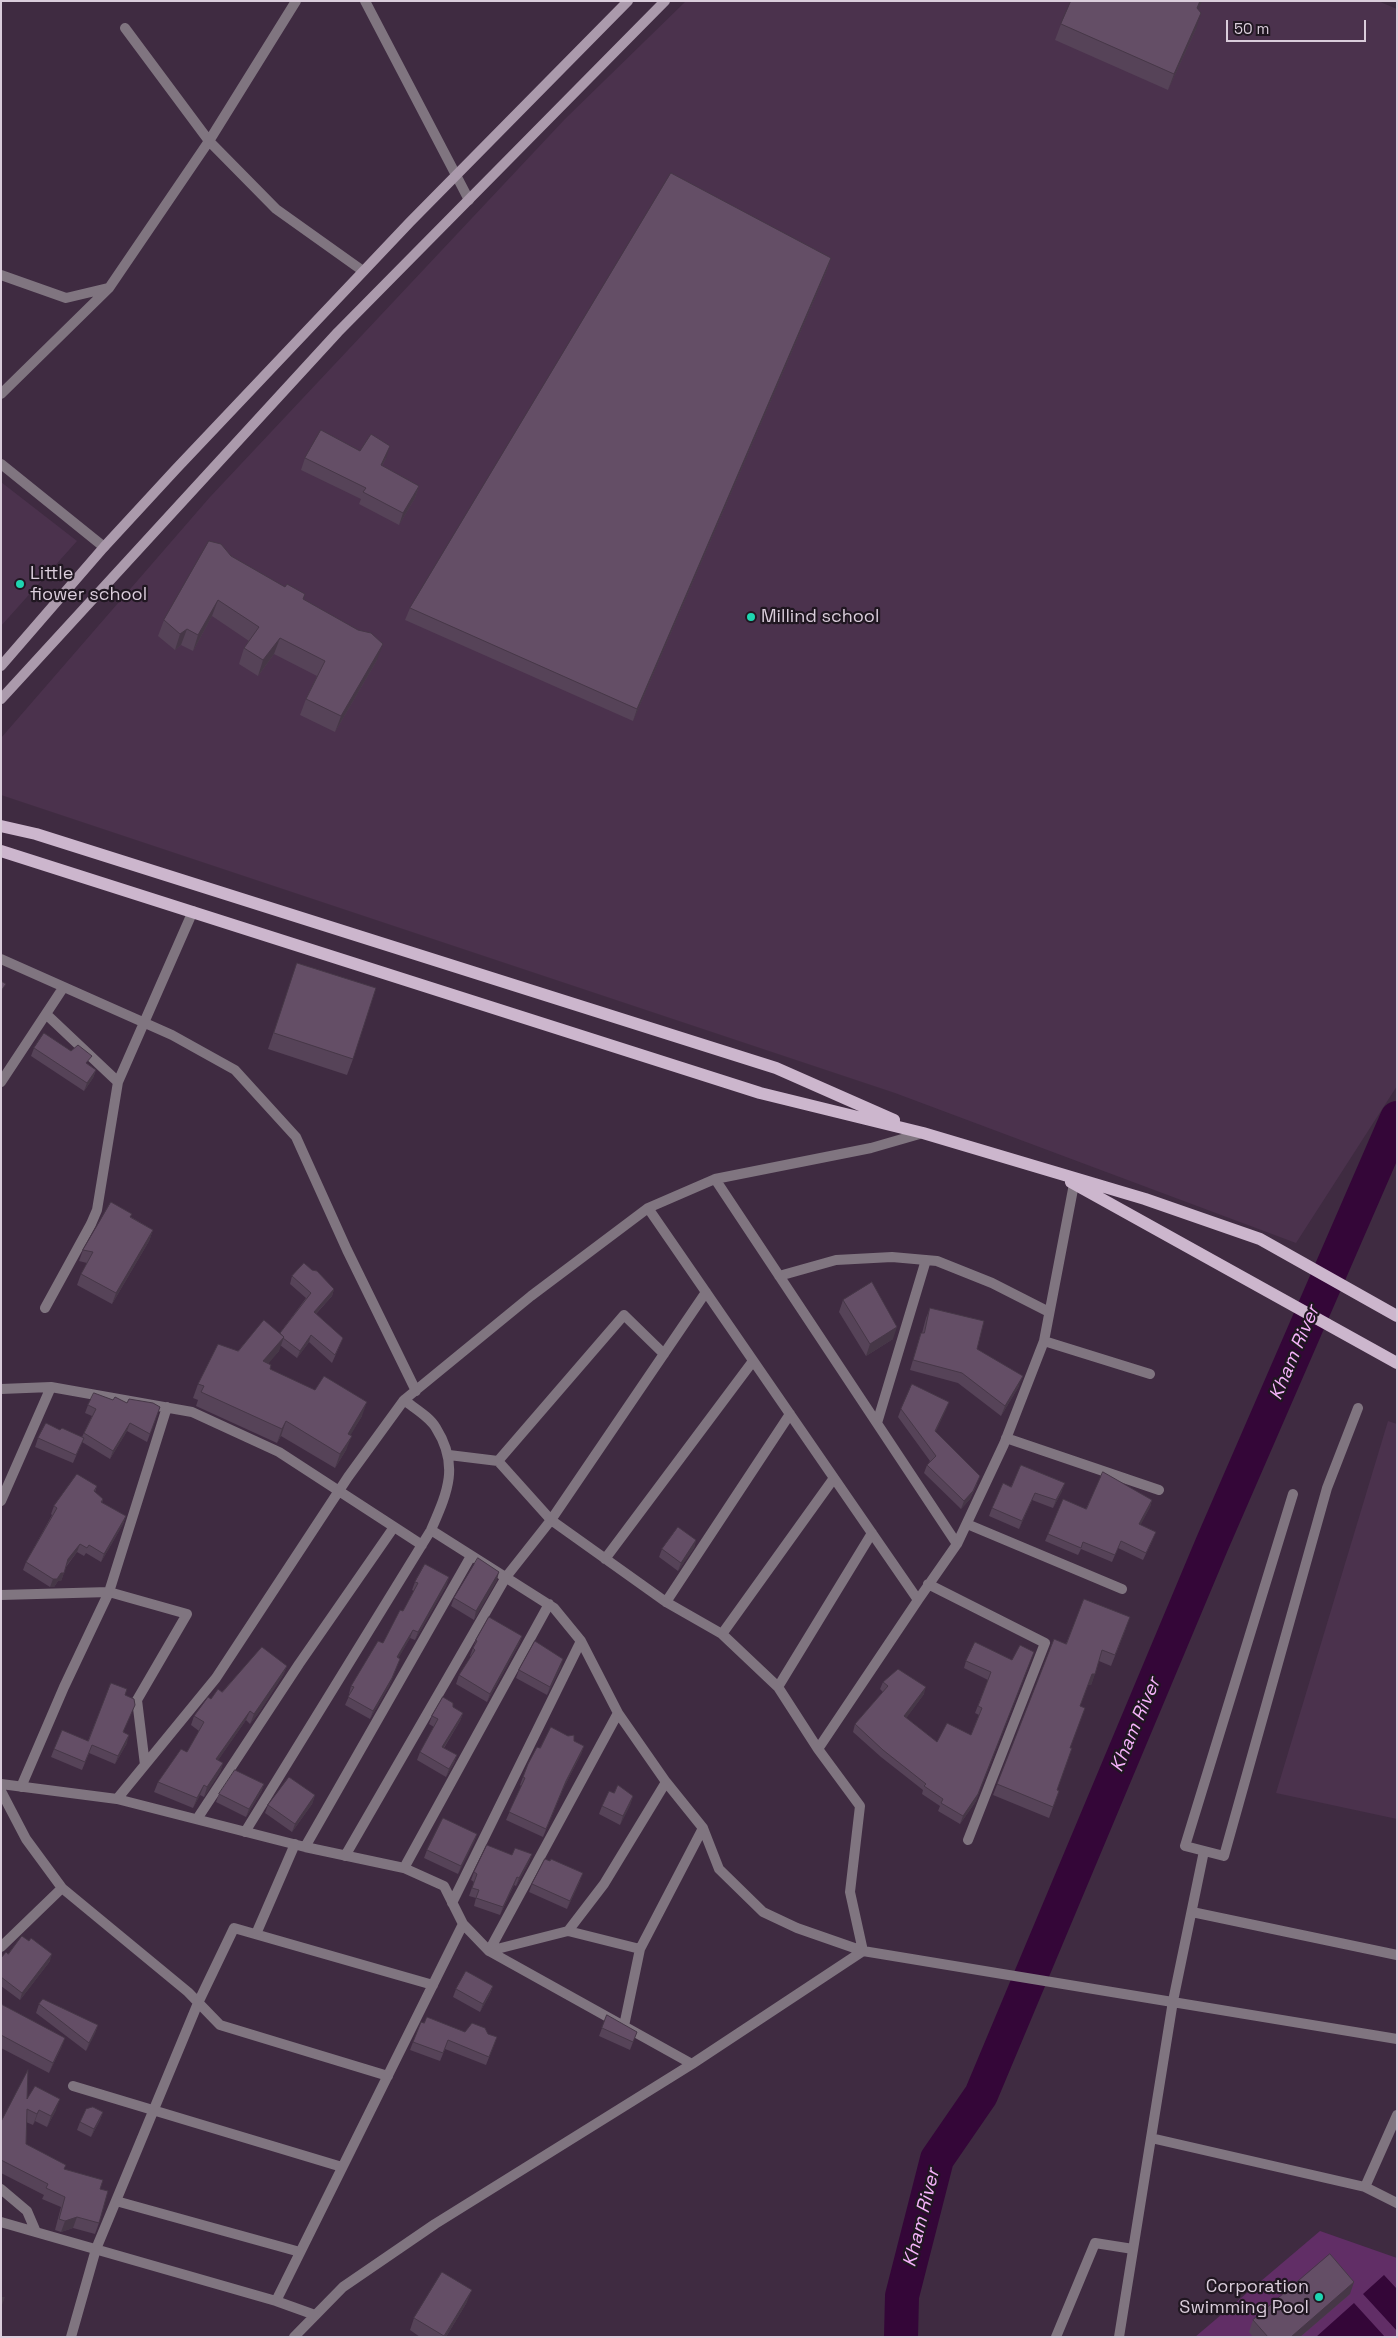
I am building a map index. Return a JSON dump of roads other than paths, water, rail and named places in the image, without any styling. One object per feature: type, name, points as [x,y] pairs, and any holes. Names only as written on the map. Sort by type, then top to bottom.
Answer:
[{"type":"main road","points":[[1,826],[36,834],[776,1068],[923,1133]]},
{"type":"main road","points":[[1,851],[760,1093],[923,1133],[1145,1199],[1267,1243],[1393,1314]]},
{"type":"main road","points":[[1046,1170],[1397,1363]]},
{"type":"street","points":[[1,394],[109,288],[209,140],[296,1]]},
{"type":"street","points":[[365,1],[469,200]]},
{"type":"street","points":[[1,666],[104,547],[363,271],[628,1]]},
{"type":"street","points":[[1,699],[338,332],[666,1]]},
{"type":"street","points":[[125,28],[209,140],[276,209],[363,271]]},
{"type":"street","points":[[1,275],[66,298],[109,288]]},
{"type":"street","points":[[1,464],[104,547]]},
{"type":"street","points":[[44,1308],[97,1210],[118,1082],[193,911]]},
{"type":"street","points":[[1,959],[172,1035],[234,1070],[296,1137],[347,1250],[416,1391]]},
{"type":"street","points":[[1,1082],[63,988]]},
{"type":"street","points":[[46,1014],[118,1082]]},
{"type":"street","points":[[117,1799],[216,1678],[338,1491],[404,1400],[531,1296],[648,1208],[715,1179],[871,1148],[923,1133]]},
{"type":"street","points":[[715,1179],[957,1544]]},
{"type":"street","points":[[818,1750],[928,1584],[957,1544],[1006,1438],[1044,1342],[1074,1184]]},
{"type":"street","points":[[648,1208],[918,1600]]},
{"type":"street","points":[[779,1276],[836,1260],[892,1257],[937,1261],[992,1283],[1049,1312]]},
{"type":"street","points":[[877,1423],[926,1260]]},
{"type":"street","points":[[345,1856],[506,1577],[551,1520],[706,1292]]},
{"type":"street","points":[[498,1461],[624,1315],[664,1354]]},
{"type":"street","points":[[1044,1342],[1150,1374]]},
{"type":"street","points":[[605,1559],[753,1361]]},
{"type":"street","points":[[1,1389],[51,1386],[192,1412],[279,1452],[422,1545]]},
{"type":"street","points":[[1,1501],[51,1386]]},
{"type":"street","points":[[245,1832],[431,1530],[449,1488],[448,1455],[436,1426],[404,1400]]},
{"type":"street","points":[[21,1786],[64,1687],[109,1592],[167,1407]]},
{"type":"street","points":[[1293,1494],[1185,1846],[1224,1856],[1327,1488],[1358,1408]]},
{"type":"street","points":[[666,1602],[790,1414]]},
{"type":"street","points":[[1006,1438],[1158,1490]]},
{"type":"street","points":[[448,1455],[498,1461],[551,1520],[666,1602],[722,1634],[778,1687],[818,1750],[860,1806],[850,1892],[863,1951]]},
{"type":"street","points":[[722,1634],[834,1478]]},
{"type":"street","points":[[966,1524],[1122,1589]]},
{"type":"street","points":[[197,1819],[299,1664],[394,1527]]},
{"type":"street","points":[[431,1530],[554,1608],[581,1641],[618,1713],[666,1782],[703,1828],[719,1869],[763,1912],[797,1928],[863,1951],[1079,1985],[1397,2039]]},
{"type":"street","points":[[778,1687],[872,1533]]},
{"type":"street","points":[[256,1934],[300,1846],[471,1556]]},
{"type":"street","points":[[928,1584],[1045,1643],[968,1840]]},
{"type":"street","points":[[1,1595],[109,1592],[187,1614],[137,1700],[145,1765]]},
{"type":"street","points":[[404,1868],[548,1604]]},
{"type":"street","points":[[452,1903],[581,1641]]},
{"type":"street","points":[[489,1951],[618,1713]]},
{"type":"street","points":[[568,1931],[604,1884],[666,1782]]},
{"type":"street","points":[[1,1784],[117,1799],[300,1846],[404,1868],[444,1886],[463,1924],[489,1951],[692,2064]]},
{"type":"street","points":[[1,1791],[26,1839],[62,1888],[188,1992],[220,2025],[388,2076]]},
{"type":"street","points":[[624,2026],[640,1949],[703,1828]]},
{"type":"street","points":[[1119,2337],[1173,2001],[1204,1851]]},
{"type":"street","points":[[1,1947],[62,1888]]},
{"type":"street","points":[[1192,1912],[1397,1955]]},
{"type":"street","points":[[276,2301],[463,1924]]},
{"type":"street","points":[[72,2337],[96,2249],[198,2003],[234,1928],[433,1985]]},
{"type":"street","points":[[489,1951],[568,1931],[640,1949]]},
{"type":"street","points":[[294,2337],[343,2287],[435,2224],[692,2064],[863,1951]]},
{"type":"street","points":[[73,2086],[342,2167]]},
{"type":"street","points":[[1365,2187],[1397,2114]]},
{"type":"street","points":[[1151,2138],[1365,2187],[1397,2203]]},
{"type":"street","points":[[1,2189],[27,2211],[36,2232]]},
{"type":"street","points":[[116,2201],[300,2252]]},
{"type":"street","points":[[1,2222],[276,2301],[315,2315]]},
{"type":"street","points":[[1056,2337],[1094,2243],[1133,2249]]},
{"type":"waterway","name":"Kham River","points":[[901,2337],[902,2296],[937,2159],[981,2095],[1212,1544],[1397,1118]]},
{"type":"place","name":"Little fiower school","points":[[20,584]]},
{"type":"place","name":"Millind school","points":[[751,617]]},
{"type":"place","name":"Corporation Swimming Pool","points":[[1319,2297]]}]
